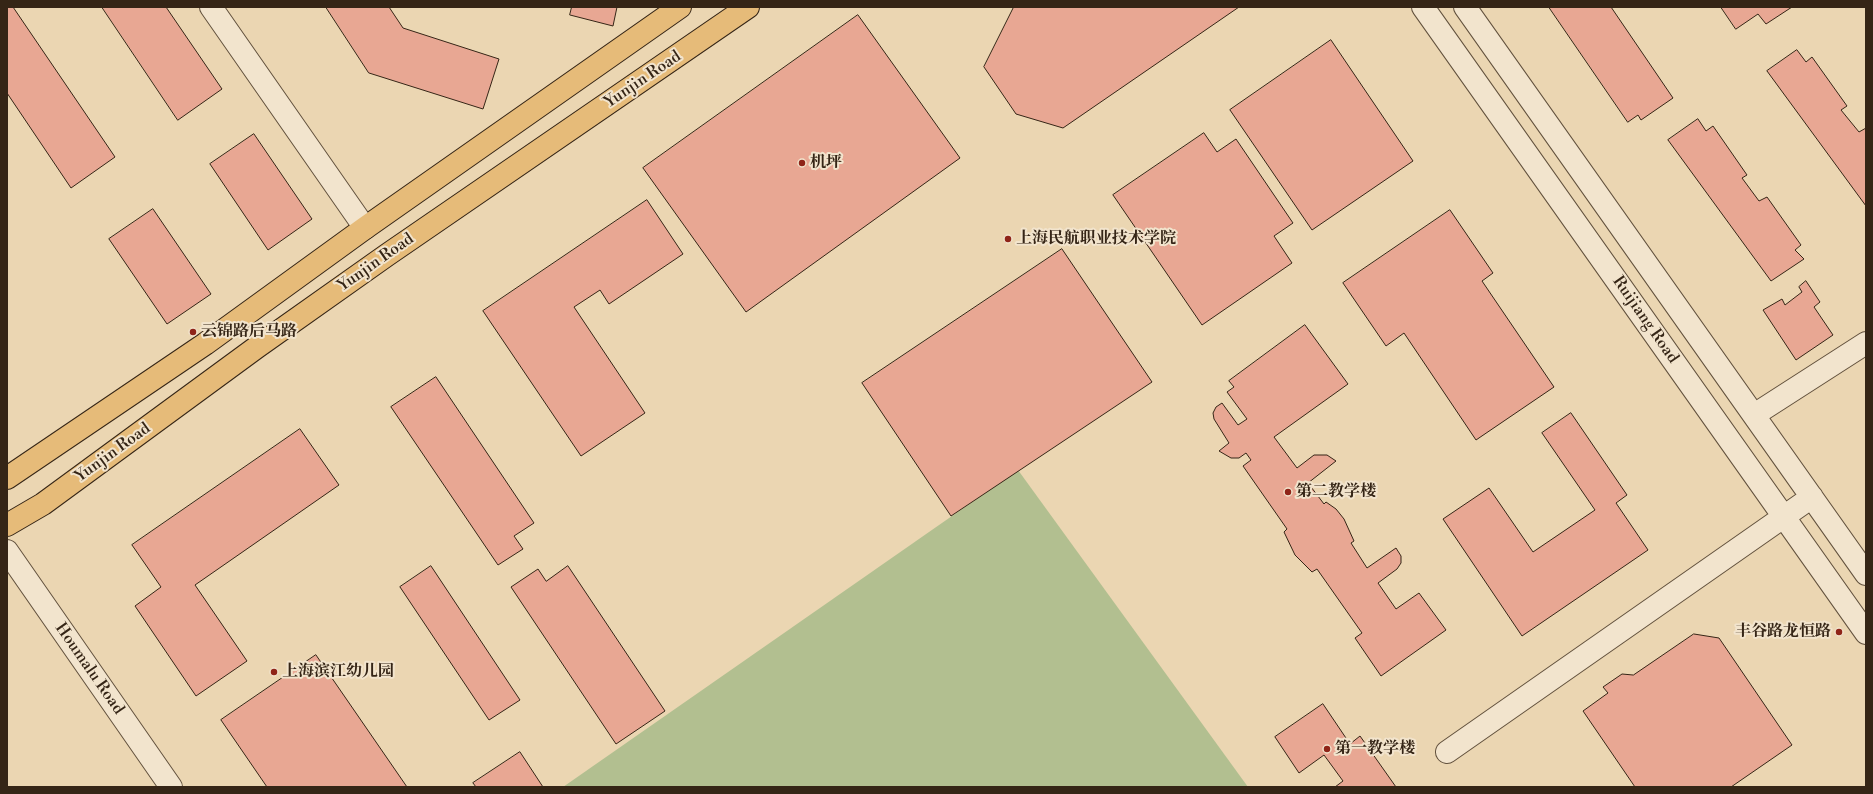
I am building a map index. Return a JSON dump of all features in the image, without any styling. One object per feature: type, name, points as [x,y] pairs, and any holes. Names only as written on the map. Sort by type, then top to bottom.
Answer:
[{"type":"main road","points":[[7,478],[205,344],[365,228],[680,7]]},
{"type":"main road","name":"Yunjin Road","points":[[7,525],[43,504],[257,347],[387,255],[748,7]]},
{"type":"street","points":[[211,7],[365,228]]},
{"type":"street","name":"Ruijiang Road","points":[[1423,7],[1866,633]]},
{"type":"street","points":[[1465,7],[1866,574]]},
{"type":"street","points":[[1754,415],[1866,343]]},
{"type":"street","points":[[1447,752],[1812,497]]},
{"type":"street","name":"Houmalu Road","points":[[7,551],[171,787]]},
{"type":"green space","points":[[1018,470],[1248,787],[563,787]]},
{"type":"building","points":[[7,7],[13,7],[115,157],[71,188],[7,93]]},
{"type":"building","points":[[102,7],[166,7],[222,89],[178,120]]},
{"type":"building","points":[[326,7],[389,7],[403,28],[499,59],[483,109],[369,73]]},
{"type":"building","points":[[572,7],[617,7],[613,26],[570,15]]},
{"type":"building","points":[[1014,7],[1239,7],[1063,128],[1016,114],[984,67]]},
{"type":"building","points":[[1549,7],[1611,7],[1673,98],[1641,120],[1638,115],[1628,122]]},
{"type":"building","points":[[1721,7],[1792,7],[1766,24],[1758,14],[1736,29]]},
{"type":"building","name":"机坪","points":[[858,15],[960,158],[746,312],[643,168]]},
{"type":"building","points":[[1331,40],[1413,161],[1312,230],[1230,110]]},
{"type":"building","points":[[1797,50],[1806,62],[1812,57],[1847,106],[1841,110],[1859,132],[1866,128],[1866,206],[1767,71]]},
{"type":"building","points":[[1698,119],[1706,131],[1713,126],[1747,175],[1742,178],[1759,201],[1767,197],[1801,245],[1795,250],[1804,259],[1771,281],[1668,140]]},
{"type":"building","points":[[1204,133],[1217,152],[1236,139],[1293,223],[1274,236],[1292,263],[1202,325],[1113,195]]},
{"type":"building","points":[[254,134],[312,219],[268,250],[210,164]]},
{"type":"building","points":[[647,200],[683,254],[609,304],[600,290],[574,307],[645,413],[581,456],[483,311]]},
{"type":"building","points":[[153,209],[211,294],[167,324],[109,239]]},
{"type":"building","points":[[1450,210],[1493,273],[1482,281],[1554,387],[1476,440],[1404,333],[1386,346],[1343,283]]},
{"type":"building","points":[[1062,249],[1152,382],[951,516],[862,383]]},
{"type":"building","points":[[1806,281],[1820,302],[1814,307],[1833,335],[1796,360],[1763,310],[1782,299],[1785,305],[1802,292],[1799,287]]},
{"type":"building","name":"第二教学楼","points":[[1305,325],[1348,384],[1274,437],[1297,468],[1314,455],[1327,455],[1336,461],[1308,483],[1324,504],[1326,502],[1336,509],[1344,519],[1354,541],[1351,543],[1367,568],[1396,548],[1401,556],[1401,563],[1397,569],[1378,583],[1396,609],[1419,593],[1446,630],[1381,676],[1355,638],[1362,633],[1317,569],[1312,572],[1295,555],[1284,532],[1287,529],[1243,466],[1251,460],[1246,453],[1239,458],[1231,458],[1219,451],[1229,443],[1214,419],[1213,413],[1216,407],[1222,403],[1238,425],[1247,419],[1227,392],[1234,387],[1229,381]]},
{"type":"building","points":[[436,377],[534,523],[514,536],[523,549],[498,565],[391,407]]},
{"type":"building","points":[[1571,413],[1627,495],[1616,503],[1648,550],[1522,636],[1443,519],[1489,488],[1533,552],[1595,510],[1542,433]]},
{"type":"building","points":[[300,429],[339,485],[195,585],[247,661],[196,696],[135,606],[161,587],[132,545]]},
{"type":"building","points":[[431,566],[520,700],[489,720],[400,587]]},
{"type":"building","points":[[568,566],[665,711],[616,744],[511,587],[538,569],[546,581]]},
{"type":"building","points":[[1694,634],[1719,638],[1792,745],[1731,787],[1635,787],[1583,711],[1608,693],[1603,687],[1622,674],[1633,675]]},
{"type":"building","points":[[316,655],[407,787],[267,787],[221,720]]},
{"type":"building","name":"第一教学楼","points":[[1323,704],[1350,744],[1360,736],[1396,787],[1335,787],[1343,781],[1324,755],[1299,773],[1275,737]]},
{"type":"building","points":[[520,752],[543,787],[476,787],[473,783]]},
{"type":"place","name":"机坪","points":[[802,163]]},
{"type":"place","name":"上海民航职业技术学院","points":[[1008,239]]},
{"type":"place","name":"云锦路后马路","points":[[193,332]]},
{"type":"place","name":"第二教学楼","points":[[1288,492]]},
{"type":"place","name":"丰谷路龙恒路","points":[[1839,632]]},
{"type":"place","name":"上海滨江幼儿园","points":[[274,672]]},
{"type":"place","name":"第一教学楼","points":[[1327,749]]}]
